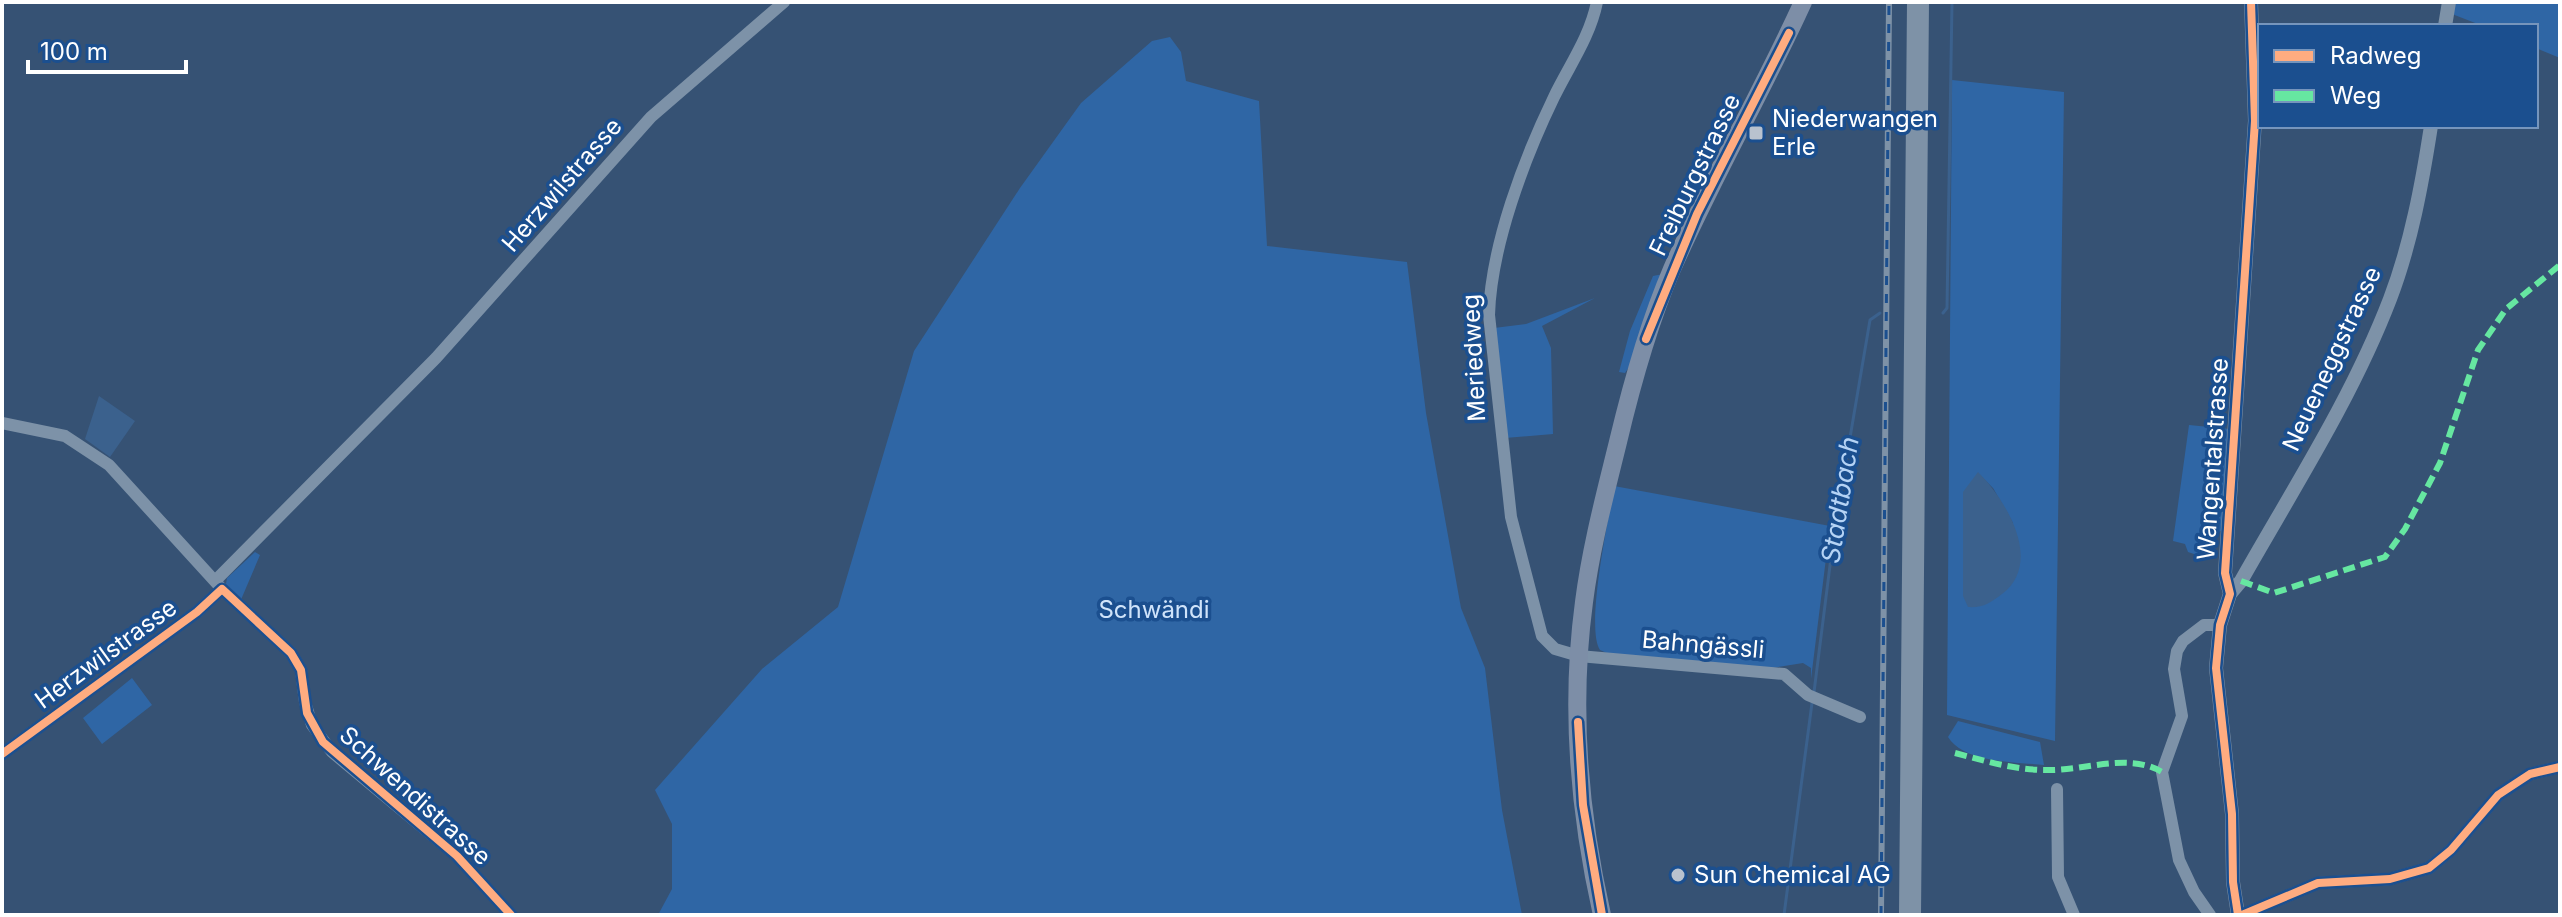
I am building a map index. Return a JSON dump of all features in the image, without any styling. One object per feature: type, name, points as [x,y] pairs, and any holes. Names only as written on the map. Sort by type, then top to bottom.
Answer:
[{"type":"highway","points":[[1910,915],[1918,2]]},
{"type":"highway","points":[[1925,915],[1933,2]]},
{"type":"main road","name":"Freiburgstrasse","points":[[1602,915],[1581,792],[1579,656],[1598,522],[1646,339],[1697,214],[1803,2]]},
{"type":"street","name":"Herzwilstrasse","points":[[2,754],[197,612],[219,585],[436,358],[651,117],[784,2]]},
{"type":"street","name":"Meriedweg","points":[[1579,656],[1547,644],[1534,608],[1511,517],[1489,315],[1490,288],[1497,261],[1536,136],[1584,41],[1597,2]]},
{"type":"street","name":"Wangentalstrasse","points":[[2240,915],[2233,882],[2232,814],[2216,668],[2220,625],[2230,594],[2225,573],[2256,94],[2251,2]]},
{"type":"street","points":[[2445,24],[2449,2]]},
{"type":"street","name":"Neueneggstrasse","points":[[2230,594],[2241,581],[2320,442],[2389,301],[2419,198],[2431,128]]},
{"type":"street","name":"Schwendistrasse","points":[[2,423],[65,436],[93,452],[147,504],[219,585],[291,653],[301,670],[307,713],[323,742],[457,856],[511,915]]},
{"type":"street","points":[[2210,915],[2179,860],[2162,772],[2182,716],[2174,669],[2177,651],[2183,641],[2204,625],[2220,625]]},
{"type":"street","name":"Bahngässli","points":[[1579,656],[1784,674],[1808,695],[1860,717]]},
{"type":"street","points":[[2240,915],[2318,883],[2390,879],[2429,868],[2451,850],[2498,795],[2530,774],[2560,767]]},
{"type":"street","points":[[2057,789],[2058,877],[2074,915]]},
{"type":"green space","points":[[2454,2],[2560,2],[2560,58],[2538,49],[2538,24],[2478,24],[2452,14]]},
{"type":"green space","name":"Schwändi","points":[[1170,37],[1181,52],[1186,81],[1259,101],[1267,246],[1407,262],[1426,413],[1461,608],[1485,668],[1502,810],[1522,915],[658,915],[672,889],[672,824],[655,790],[762,669],[838,607],[914,351],[1020,188],[1081,103],[1152,41]]},
{"type":"green space","points":[[1952,80],[2064,92],[2055,741],[1947,715]],"holes":[[[1978,473],[1993,488],[2013,523],[1963,596]]]},
{"type":"green space","points":[[1663,274],[1629,367],[1625,373],[1619,372],[1630,331],[1653,276]]},
{"type":"green space","points":[[1595,298],[1542,326],[1551,348],[1553,434],[1505,438],[1494,328],[1526,324]]},
{"type":"green space","points":[[2189,425],[2230,429],[2224,528],[2206,543],[2206,558],[2188,552],[2185,544],[2173,541]]},
{"type":"green space","points":[[1614,486],[1830,526],[1811,679],[1811,668],[1803,663],[1772,668],[1609,654],[1600,650],[1595,619],[1603,546]]},
{"type":"green space","points":[[255,552],[260,555],[240,602],[226,584],[227,578]]},
{"type":"green space","points":[[132,678],[152,705],[102,744],[83,718]]},
{"type":"green space","points":[[1958,721],[2040,742],[2044,765],[1992,760],[1966,752],[1948,737]]},
{"type":"shaded area","points":[[99,396],[135,421],[110,457],[85,439]]},
{"type":"shaded area","points":[[1978,472],[2009,514],[2020,549],[2020,565],[2014,581],[2002,594],[1986,604],[1968,607],[1963,596],[1963,492]]},
{"type":"waterway","name":"Stadtbach","points":[[1943,313],[1947,308],[1952,2]]},
{"type":"waterway","name":"Stadtbach","points":[[1814,692],[1835,526],[1870,320],[1880,313]]},
{"type":"waterway","name":"Stadtbach","points":[[1784,915],[1812,703]]},
{"type":"railway","points":[[1881,915],[1889,2]]},
{"type":"marked path","points":[[2241,581],[2274,593],[2385,557],[2405,529],[2440,463],[2478,350],[2506,309],[2560,265]]},
{"type":"marked path","points":[[1955,753],[2034,770],[2135,763],[2162,772]]},
{"type":"cycle path","points":[[2238,915],[2233,882],[2232,814],[2216,668],[2220,625],[2230,594],[2225,573],[2255,121],[2251,2]]},
{"type":"cycle path","points":[[1646,339],[1697,214],[1789,33]]},
{"type":"cycle path","points":[[2,754],[197,612],[222,589],[291,653],[301,670],[307,713],[323,742],[457,856],[511,915]]},
{"type":"cycle path","points":[[1578,722],[1583,805],[1602,915]]},
{"type":"cycle path","points":[[2242,915],[2318,883],[2390,879],[2429,868],[2451,850],[2498,795],[2530,774],[2560,767]]},
{"type":"place","name":"Niederwangen Erle","points":[[1756,133]]},
{"type":"place","name":"Sun Chemical AG","points":[[1678,875]]}]
